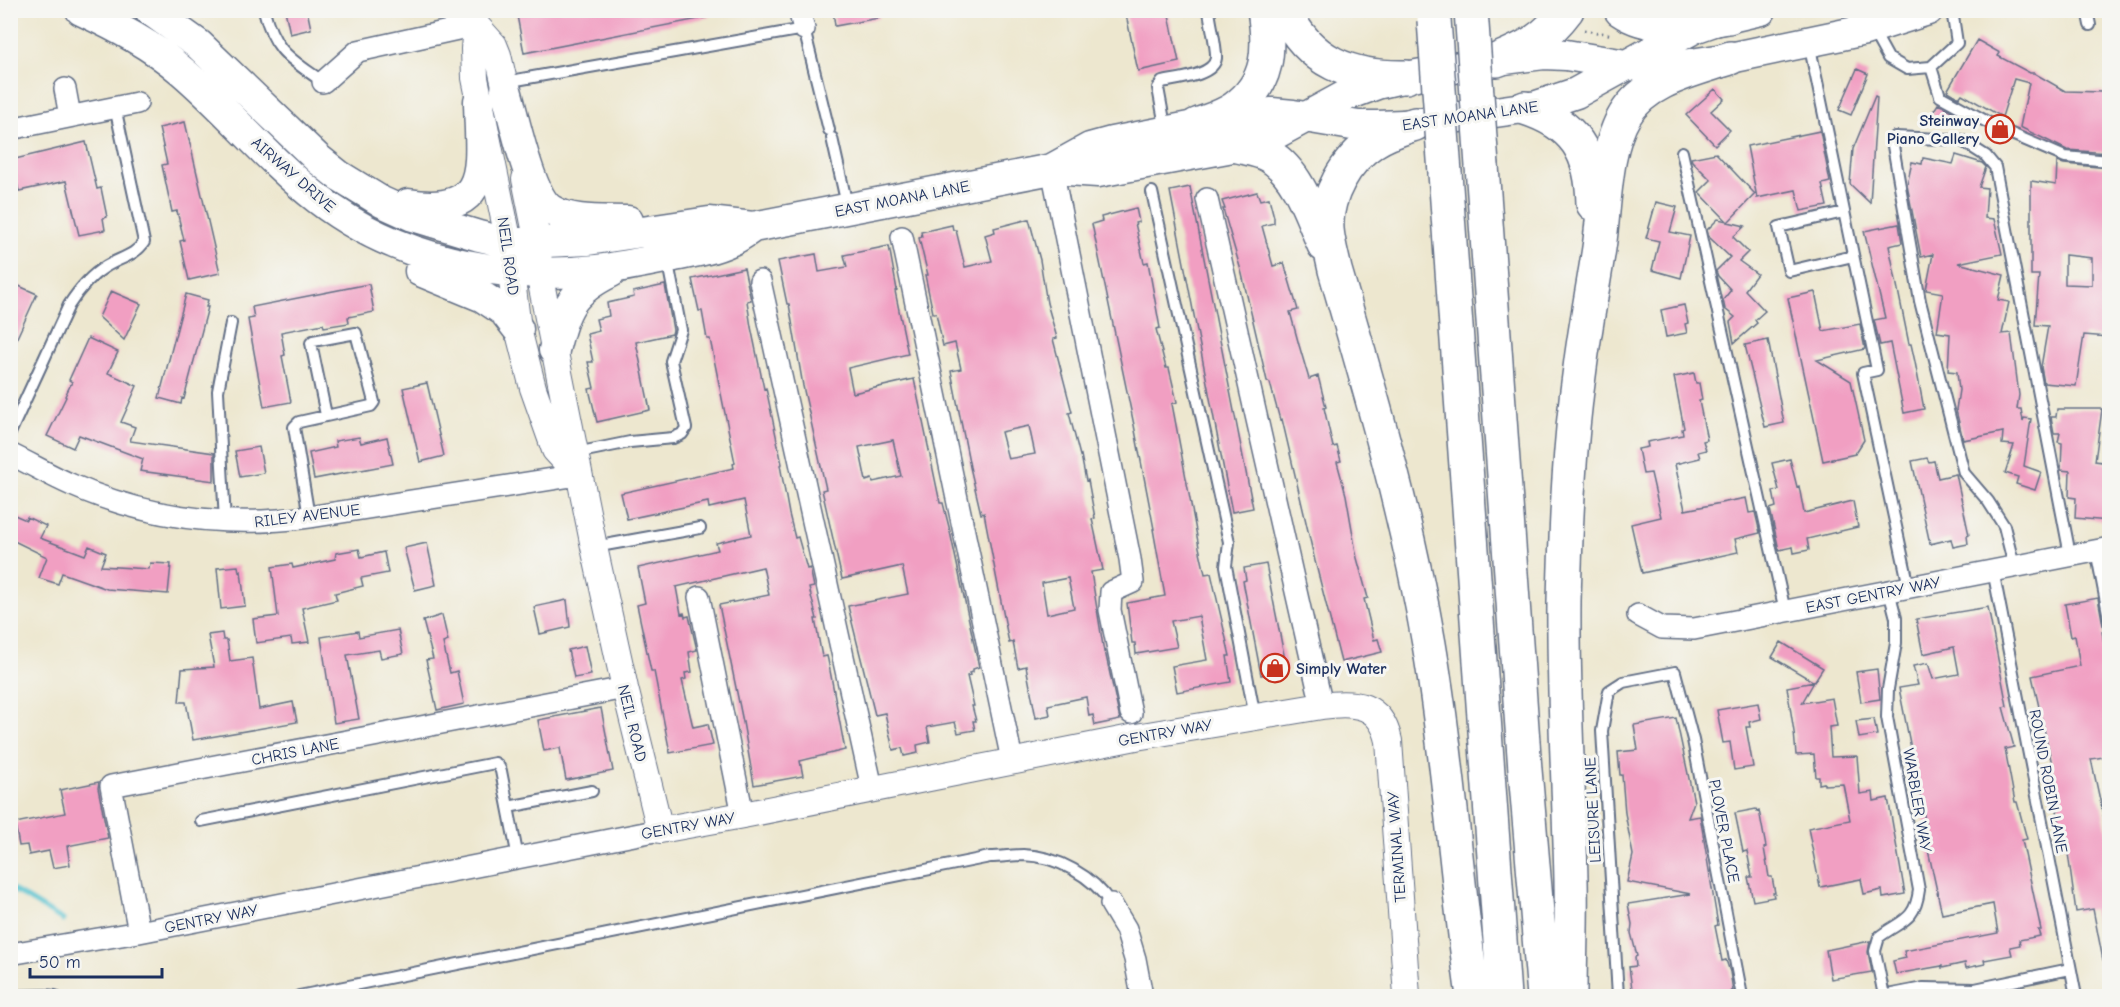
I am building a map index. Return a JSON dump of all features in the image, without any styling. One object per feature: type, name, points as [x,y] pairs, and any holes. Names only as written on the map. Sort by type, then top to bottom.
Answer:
[{"type":"highway","points":[[1197,125],[1235,108],[1256,87],[1267,55],[1268,37],[1264,10]]},
{"type":"highway","points":[[1284,10],[1297,34],[1320,57],[1363,74],[1406,77]]},
{"type":"highway","points":[[1471,10],[1524,758],[1544,996]]},
{"type":"highway","points":[[1433,15],[1504,996]]},
{"type":"highway","points":[[1620,23],[1637,19],[1660,24],[1729,17]]},
{"type":"highway","points":[[1497,60],[1524,49],[1554,26],[1570,20]]},
{"type":"highway","points":[[1570,996],[1571,884],[1564,602],[1572,445],[1580,369],[1610,162],[1618,127],[1626,112],[1647,92],[1662,83],[1730,58]]},
{"type":"highway","points":[[1525,108],[1555,120],[1575,138],[1583,151],[1589,168],[1593,194],[1595,275]]},
{"type":"highway","points":[[1415,124],[1371,143],[1346,169],[1329,205],[1327,228],[1335,270],[1387,455],[1418,586],[1450,789],[1473,996]]},
{"type":"highway","points":[[1238,146],[1270,156],[1292,177],[1335,270]]},
{"type":"main road","name":"AIRWAY DRIVE","points":[[81,10],[120,28],[182,70],[318,199],[358,226],[449,262],[525,273]]},
{"type":"main road","name":"AIRWAY DRIVE","points":[[150,10],[199,45],[318,159],[359,189],[413,216],[479,236],[523,243]]},
{"type":"main road","name":"EAST MOANA LANE","points":[[1052,169],[1090,148],[1197,125],[1272,113],[1358,126],[1415,124],[1557,101],[1576,93],[1694,28],[1761,10]]},
{"type":"main road","name":"EAST MOANA LANE","points":[[523,243],[588,240],[709,222],[753,227],[1052,169],[1098,172],[1262,141],[1361,90],[1406,77],[1523,56],[1566,55],[1626,65],[1671,67],[1730,58],[1872,28],[1921,12]]},
{"type":"main road","points":[[359,189],[396,202],[426,207],[451,205],[460,200],[475,184],[480,170],[497,91]]},
{"type":"main road","points":[[497,91],[538,195],[551,209],[574,217],[597,220],[709,222]]},
{"type":"main road","points":[[278,163],[334,229],[380,255],[449,281],[483,297],[504,311],[518,329]]},
{"type":"main road","name":"EAST MOANA LANE","points":[[525,273],[575,272],[700,251],[731,241],[753,227]]},
{"type":"main road","points":[[554,350],[561,323],[574,298],[588,285],[626,265]]},
{"type":"street","points":[[322,82],[358,51],[475,18]]},
{"type":"street","name":"NEIL ROAD","points":[[475,18],[475,78],[497,91],[523,243],[525,273],[518,329],[533,388],[555,450],[571,462]]},
{"type":"street","points":[[65,89],[70,116]]},
{"type":"street","points":[[10,129],[137,103]]},
{"type":"street","points":[[1052,169],[1130,559],[1133,582],[1111,592],[1110,610],[1133,725]]},
{"type":"street","points":[[1207,199],[1322,706]]},
{"type":"street","points":[[902,237],[1012,760]]},
{"type":"street","name":"NEIL ROAD","points":[[525,273],[554,350],[571,462],[594,547],[625,688],[660,830]]},
{"type":"street","points":[[760,281],[872,788]]},
{"type":"street","name":"RILEY AVENUE","points":[[13,460],[110,500],[150,512],[225,522],[280,521],[309,517],[571,462]]},
{"type":"street","name":"EAST GENTRY WAY","points":[[1638,615],[1662,628],[1694,629],[2103,549]]},
{"type":"street","points":[[699,597],[743,815]]},
{"type":"street","name":"CHRIS LANE","points":[[139,932],[111,786],[625,688]]},
{"type":"street","name":"GENTRY WAY","points":[[10,954],[139,932],[743,815],[1012,760],[1133,725],[1255,717],[1352,703],[1365,708]]},
{"type":"street","name":"TERMINAL WAY","points":[[1365,708],[1386,725],[1389,741],[1407,996]]},
{"type":"street","points":[[1111,904],[1125,929],[1135,959],[1142,996]]},
{"type":"lane","points":[[264,10],[268,26],[282,52],[322,82]]},
{"type":"lane","points":[[1166,131],[1158,88],[1162,82],[1203,73],[1211,68],[1216,59],[1209,10]]},
{"type":"lane","points":[[1872,28],[1888,58],[1907,69],[1931,67],[1958,43],[1952,10]]},
{"type":"lane","points":[[2087,10],[2090,25]]},
{"type":"lane","points":[[497,91],[802,20],[848,209]]},
{"type":"lane","points":[[1808,42],[1844,213],[1853,256],[1789,271],[1779,227],[1844,213]]},
{"type":"lane","points":[[1931,67],[1940,96],[2000,129],[2065,157],[2109,161]]},
{"type":"lane","points":[[10,433],[69,305],[78,291],[104,268],[138,251],[144,242],[115,107]]},
{"type":"lane","points":[[2014,566],[2004,526],[1988,501],[1964,473],[1920,300],[1893,146],[1895,137],[1961,140],[1986,156],[1995,167],[2070,555]]},
{"type":"lane","points":[[1682,152],[1785,611]]},
{"type":"lane","points":[[1152,192],[1229,542],[1226,566],[1255,717]]},
{"type":"lane","name":"WARBLER WAY","points":[[1853,256],[1877,370],[1863,373],[1899,589],[1896,643],[1888,689],[1887,717],[1919,890],[1917,904],[1911,917],[1879,936],[1875,951],[1884,996]]},
{"type":"lane","points":[[571,462],[630,442],[673,438],[682,434],[686,428],[670,361],[681,330],[667,257]]},
{"type":"lane","points":[[225,522],[218,391],[231,323]]},
{"type":"lane","points":[[309,517],[294,427],[298,422],[326,416],[371,406],[374,402],[356,333],[311,343],[326,416]]},
{"type":"lane","points":[[594,547],[700,528]]},
{"type":"lane","points":[[2103,549],[2109,623]]},
{"type":"lane","name":"ROUND ROBIN LANE","points":[[1993,570],[2076,996]]},
{"type":"lane","name":"LEISURE LANE","points":[[1618,996],[1602,731],[1609,691],[1623,682],[1675,672]]},
{"type":"lane","name":"PLOVER PLACE","points":[[1675,672],[1693,740],[1742,996]]},
{"type":"lane","points":[[201,821],[489,763],[498,765],[518,858]]},
{"type":"lane","points":[[508,807],[592,791]]},
{"type":"lane","points":[[299,996],[990,857],[1025,855],[1051,860],[1079,872],[1102,891],[1111,904]]},
{"type":"lane","points":[[1884,996],[1923,988],[1955,992],[2070,969]]},
{"type":"lane","points":[[10,996],[55,996]]},
{"type":"path","points":[[1570,20],[1620,23]]},
{"type":"building","points":[[285,10],[307,10],[311,29],[290,34]]},
{"type":"building","points":[[516,10],[709,10],[709,17],[524,53]]},
{"type":"building","points":[[833,10],[878,10],[879,18],[835,26]]},
{"type":"building","points":[[1125,10],[1168,10],[1179,62],[1138,71]]},
{"type":"building","points":[[1977,40],[2000,53],[1998,56],[2065,91],[2102,92],[2102,94],[2109,95],[2109,153],[2067,150],[2020,127],[2029,83],[2014,79],[2002,117],[1962,94],[1959,98],[1947,91]]},
{"type":"building","points":[[1857,69],[1868,74],[1851,115],[1839,110]]},
{"type":"building","points":[[1715,89],[1724,99],[1711,111],[1730,130],[1715,145],[1686,115]]},
{"type":"building","points":[[1875,96],[1877,97],[1870,203],[1850,184],[1853,149]]},
{"type":"building","points":[[1938,104],[1952,111],[1945,123],[1931,115]]},
{"type":"building","points":[[185,122],[220,273],[189,280],[180,241],[184,240],[177,211],[172,212],[162,165],[167,164],[159,128]]},
{"type":"building","points":[[1820,131],[1830,182],[1822,184],[1827,206],[1801,211],[1796,190],[1757,198],[1747,146]]},
{"type":"building","points":[[86,142],[97,189],[101,188],[107,217],[103,218],[105,230],[79,235],[66,181],[19,191],[11,160]]},
{"type":"building","points":[[1716,153],[1755,194],[1728,222],[1745,226],[1733,237],[1748,252],[1739,261],[1757,274],[1745,290],[1765,311],[1755,320],[1757,323],[1734,343],[1730,322],[1735,317],[1725,309],[1723,300],[1731,290],[1716,271],[1730,257],[1709,237],[1707,230],[1718,219],[1727,221],[1699,192],[1711,180],[1691,158]]},
{"type":"building","points":[[1956,155],[1982,163],[1986,167],[1979,187],[1987,188],[1985,218],[1994,219],[2002,254],[1958,263],[2004,275],[1998,300],[2009,302],[2002,334],[2011,333],[2019,395],[2017,409],[2021,409],[2023,421],[2024,418],[2031,419],[2024,466],[2041,472],[2035,490],[2016,484],[2018,477],[2005,473],[2014,445],[2002,444],[2003,432],[1963,440],[1956,410],[1959,390],[1957,372],[1948,371],[1950,334],[1937,332],[1943,293],[1926,290],[1933,254],[1921,257],[1907,185],[1912,162],[1922,164],[1923,158],[1953,164]]},
{"type":"building","points":[[2057,162],[2109,168],[2109,337],[2084,335],[2076,386],[2044,383],[2041,367],[2048,326],[2035,325],[2039,275],[2031,275],[2031,181],[2056,185]],"holes":[[[2065,255],[2092,258],[2092,285],[2065,284]]]},
{"type":"building","points":[[1190,187],[1253,508],[1232,512],[1170,191]]},
{"type":"building","points":[[1257,192],[1260,200],[1269,198],[1274,223],[1262,226],[1273,266],[1284,263],[1298,310],[1290,312],[1309,379],[1318,376],[1333,447],[1337,446],[1341,461],[1337,462],[1346,495],[1357,558],[1368,598],[1364,599],[1374,640],[1378,639],[1382,652],[1341,662],[1282,419],[1280,420],[1270,383],[1267,381],[1242,274],[1223,209],[1225,209],[1222,201]]},
{"type":"building","points":[[1656,202],[1677,207],[1670,232],[1690,236],[1681,278],[1652,270],[1659,241],[1646,238]]},
{"type":"building","points":[[1136,208],[1139,222],[1135,223],[1144,263],[1148,262],[1160,328],[1156,329],[1177,402],[1172,404],[1199,547],[1205,574],[1211,573],[1230,656],[1227,656],[1231,682],[1177,692],[1172,666],[1207,660],[1199,616],[1171,621],[1177,647],[1136,654],[1135,643],[1132,643],[1127,603],[1165,596],[1134,425],[1092,224],[1102,221],[1101,217]]},
{"type":"building","points":[[1029,219],[1040,260],[1047,303],[1057,338],[1053,339],[1072,412],[1069,413],[1086,481],[1088,480],[1095,518],[1092,519],[1103,570],[1091,572],[1104,652],[1120,720],[1095,725],[1093,715],[1089,716],[1086,697],[1048,705],[1050,715],[1036,718],[1026,666],[1018,668],[1013,642],[1009,643],[984,513],[981,514],[970,467],[951,371],[961,369],[955,343],[943,346],[936,313],[933,313],[925,275],[928,275],[919,238],[922,237],[921,232],[952,225],[953,230],[956,230],[965,267],[992,261],[985,235],[995,232],[994,228]],"holes":[[[1029,426],[1035,454],[1008,459],[1001,432]],[[1068,578],[1074,608],[1047,614],[1042,583]]]},
{"type":"building","points":[[1899,224],[1902,243],[1889,246],[1924,409],[1904,413],[1890,343],[1880,345],[1874,320],[1885,318],[1864,231]]},
{"type":"building","points":[[889,246],[897,290],[895,291],[908,354],[848,368],[853,393],[914,379],[940,503],[943,503],[949,527],[979,667],[973,669],[973,672],[967,676],[974,706],[972,706],[976,721],[973,721],[975,730],[958,733],[955,722],[927,727],[930,742],[917,745],[918,753],[904,756],[902,748],[893,750],[885,713],[875,715],[848,606],[908,594],[902,566],[842,579],[822,490],[826,489],[803,386],[789,304],[787,304],[778,261],[816,254],[819,272],[847,267],[844,255]],"holes":[[[893,440],[901,476],[873,482],[872,479],[866,481],[859,447]]]},
{"type":"building","points":[[744,268],[751,300],[747,301],[751,327],[782,464],[780,465],[789,514],[807,569],[810,568],[814,587],[809,588],[817,619],[815,619],[822,657],[827,656],[828,660],[845,750],[800,761],[803,776],[754,785],[719,605],[769,595],[763,567],[676,587],[681,614],[684,613],[685,617],[689,616],[697,650],[689,652],[692,672],[685,673],[686,679],[682,680],[693,727],[708,724],[713,745],[670,753],[654,671],[651,671],[637,605],[645,603],[638,568],[718,550],[716,543],[751,535],[744,500],[709,508],[708,502],[627,519],[621,493],[734,468],[735,463],[710,339],[707,339],[702,311],[699,311],[692,279]]},
{"type":"building","points":[[10,282],[37,294],[10,353]]},
{"type":"building","points":[[369,284],[374,312],[348,317],[349,323],[324,327],[323,324],[281,332],[285,355],[282,356],[291,402],[264,407],[248,319],[254,318],[252,307]]},
{"type":"building","points":[[665,285],[672,334],[636,342],[650,410],[597,422],[589,389],[594,388],[588,362],[593,362],[587,334],[599,331],[596,319],[609,316],[607,303],[634,297],[633,292]]},
{"type":"building","points":[[111,291],[141,304],[124,340],[99,317]]},
{"type":"building","points":[[1815,292],[1823,331],[1860,324],[1865,349],[1817,360],[1851,381],[1864,440],[1855,454],[1823,461],[1788,298]]},
{"type":"building","points":[[186,294],[208,300],[206,307],[208,307],[181,404],[159,398]]},
{"type":"building","points":[[1684,305],[1688,323],[1685,324],[1687,333],[1666,337],[1661,310]]},
{"type":"building","points":[[88,338],[118,352],[108,373],[137,386],[121,422],[135,427],[130,441],[214,453],[214,481],[140,471],[143,459],[79,435],[73,448],[47,436],[66,397],[72,382],[69,380]]},
{"type":"building","points":[[1768,340],[1784,423],[1765,427],[1745,345]]},
{"type":"building","points":[[1694,373],[1696,383],[1699,383],[1702,400],[1699,401],[1707,440],[1703,441],[1706,450],[1698,452],[1700,458],[1675,464],[1685,510],[1746,498],[1749,513],[1755,512],[1760,533],[1735,539],[1738,552],[1642,573],[1631,524],[1661,517],[1651,473],[1643,474],[1638,449],[1648,447],[1647,442],[1683,435],[1682,429],[1684,428],[1674,377]]},
{"type":"building","points":[[427,383],[444,456],[420,462],[403,388]]},
{"type":"building","points":[[2057,409],[2102,409],[2095,461],[2109,463],[2107,488],[2109,488],[2109,521],[2075,518],[2076,498],[2069,497],[2070,471],[2061,470],[2062,443],[2058,442],[2060,433],[2054,433],[2051,417],[2056,417]]},
{"type":"building","points":[[359,437],[361,443],[387,437],[393,464],[314,479],[309,453],[336,447],[335,441]]},
{"type":"building","points":[[259,447],[264,473],[240,477],[235,451]]},
{"type":"building","points":[[1927,458],[1929,462],[1934,461],[1938,478],[1956,474],[1969,535],[1967,536],[1968,544],[1953,547],[1951,539],[1930,544],[1912,461]]},
{"type":"building","points":[[1790,459],[1797,487],[1799,486],[1804,513],[1853,501],[1858,527],[1807,539],[1809,550],[1794,553],[1793,547],[1779,550],[1770,509],[1776,507],[1773,491],[1779,490],[1772,463]]},
{"type":"building","points":[[10,513],[26,520],[27,517],[46,526],[40,538],[85,555],[89,546],[106,553],[101,566],[149,569],[150,563],[171,564],[168,594],[107,589],[62,573],[58,584],[39,578],[47,557],[10,539]]},
{"type":"building","points":[[427,543],[436,585],[415,590],[404,548]]},
{"type":"building","points":[[359,549],[361,557],[384,552],[388,573],[361,578],[363,586],[335,593],[337,600],[302,608],[309,642],[292,644],[291,638],[256,643],[253,619],[278,616],[272,567],[292,564],[293,568],[335,559],[336,553]]},
{"type":"building","points":[[1266,564],[1287,670],[1261,675],[1243,581],[1246,580],[1244,568]]},
{"type":"building","points":[[238,566],[239,572],[241,571],[245,606],[221,609],[217,568]]},
{"type":"building","points":[[2098,598],[2109,676],[2109,756],[2091,759],[2109,841],[2109,959],[2103,960],[2093,909],[2076,912],[2067,846],[2057,810],[2060,809],[2054,773],[2032,676],[2080,666],[2075,636],[2071,637],[2065,604]]},
{"type":"building","points":[[567,600],[570,627],[540,634],[534,607]]},
{"type":"building","points":[[1988,607],[2007,706],[2003,707],[2014,747],[2005,749],[2015,802],[2017,802],[2027,839],[2022,840],[2041,930],[2038,930],[2040,936],[2019,940],[2020,945],[2010,947],[2012,955],[1984,960],[1985,964],[1966,968],[1965,963],[1896,974],[1893,961],[1906,958],[1904,951],[1998,933],[1993,904],[1942,914],[1925,836],[1927,836],[1923,809],[1899,688],[1918,685],[1913,666],[1928,663],[1933,679],[1959,674],[1954,647],[1923,654],[1916,619]]},
{"type":"building","points":[[442,615],[448,641],[443,643],[450,673],[457,671],[464,704],[437,710],[426,660],[433,659],[423,621]]},
{"type":"building","points":[[398,630],[403,654],[381,658],[379,650],[347,655],[359,719],[334,723],[321,637],[358,631],[359,637]]},
{"type":"building","points":[[222,633],[223,640],[227,640],[230,661],[252,658],[259,709],[293,702],[297,722],[193,740],[186,702],[179,702],[182,669],[214,667],[208,635]]},
{"type":"building","points":[[1781,642],[1823,668],[1814,682],[1772,657]]},
{"type":"building","points":[[585,646],[591,675],[574,678],[568,650]]},
{"type":"building","points":[[1877,669],[1880,699],[1861,702],[1856,672]]},
{"type":"building","points":[[1814,682],[1802,703],[1832,698],[1837,726],[1829,727],[1831,757],[1857,756],[1860,794],[1873,792],[1874,801],[1888,798],[1905,894],[1883,898],[1882,890],[1864,894],[1861,879],[1820,887],[1808,828],[1850,820],[1843,784],[1819,784],[1819,777],[1816,777],[1814,754],[1796,755],[1787,687]]},
{"type":"building","points":[[1758,703],[1761,719],[1749,722],[1750,727],[1746,727],[1753,767],[1734,770],[1730,742],[1723,743],[1717,710]]},
{"type":"building","points":[[601,708],[613,771],[566,780],[560,748],[544,751],[538,720]]},
{"type":"building","points":[[1676,718],[1694,802],[1688,818],[1700,816],[1718,925],[1715,926],[1722,961],[1726,960],[1730,972],[1732,996],[1633,996],[1629,967],[1636,966],[1635,957],[1637,956],[1631,933],[1632,924],[1628,904],[1691,894],[1627,882],[1633,855],[1625,813],[1618,752],[1638,750],[1634,725]]},
{"type":"building","points":[[1874,719],[1877,735],[1859,738],[1856,721]]},
{"type":"building","points":[[99,782],[98,788],[108,838],[67,846],[70,865],[53,868],[49,851],[29,855],[27,845],[19,846],[15,823],[65,813],[60,790]]},
{"type":"building","points":[[1759,810],[1769,877],[1772,877],[1775,893],[1773,893],[1774,897],[1753,901],[1748,877],[1752,877],[1747,851],[1743,852],[1735,813]]},
{"type":"building","points":[[1870,941],[1868,952],[1872,972],[1831,979],[1826,950]]},
{"type":"waterway","points":[[10,888],[63,920]]},
{"type":"place","name":"Steinway Piano Gallery","points":[[2000,129]]},
{"type":"place","name":"Simply Water","points":[[1275,668]]}]
